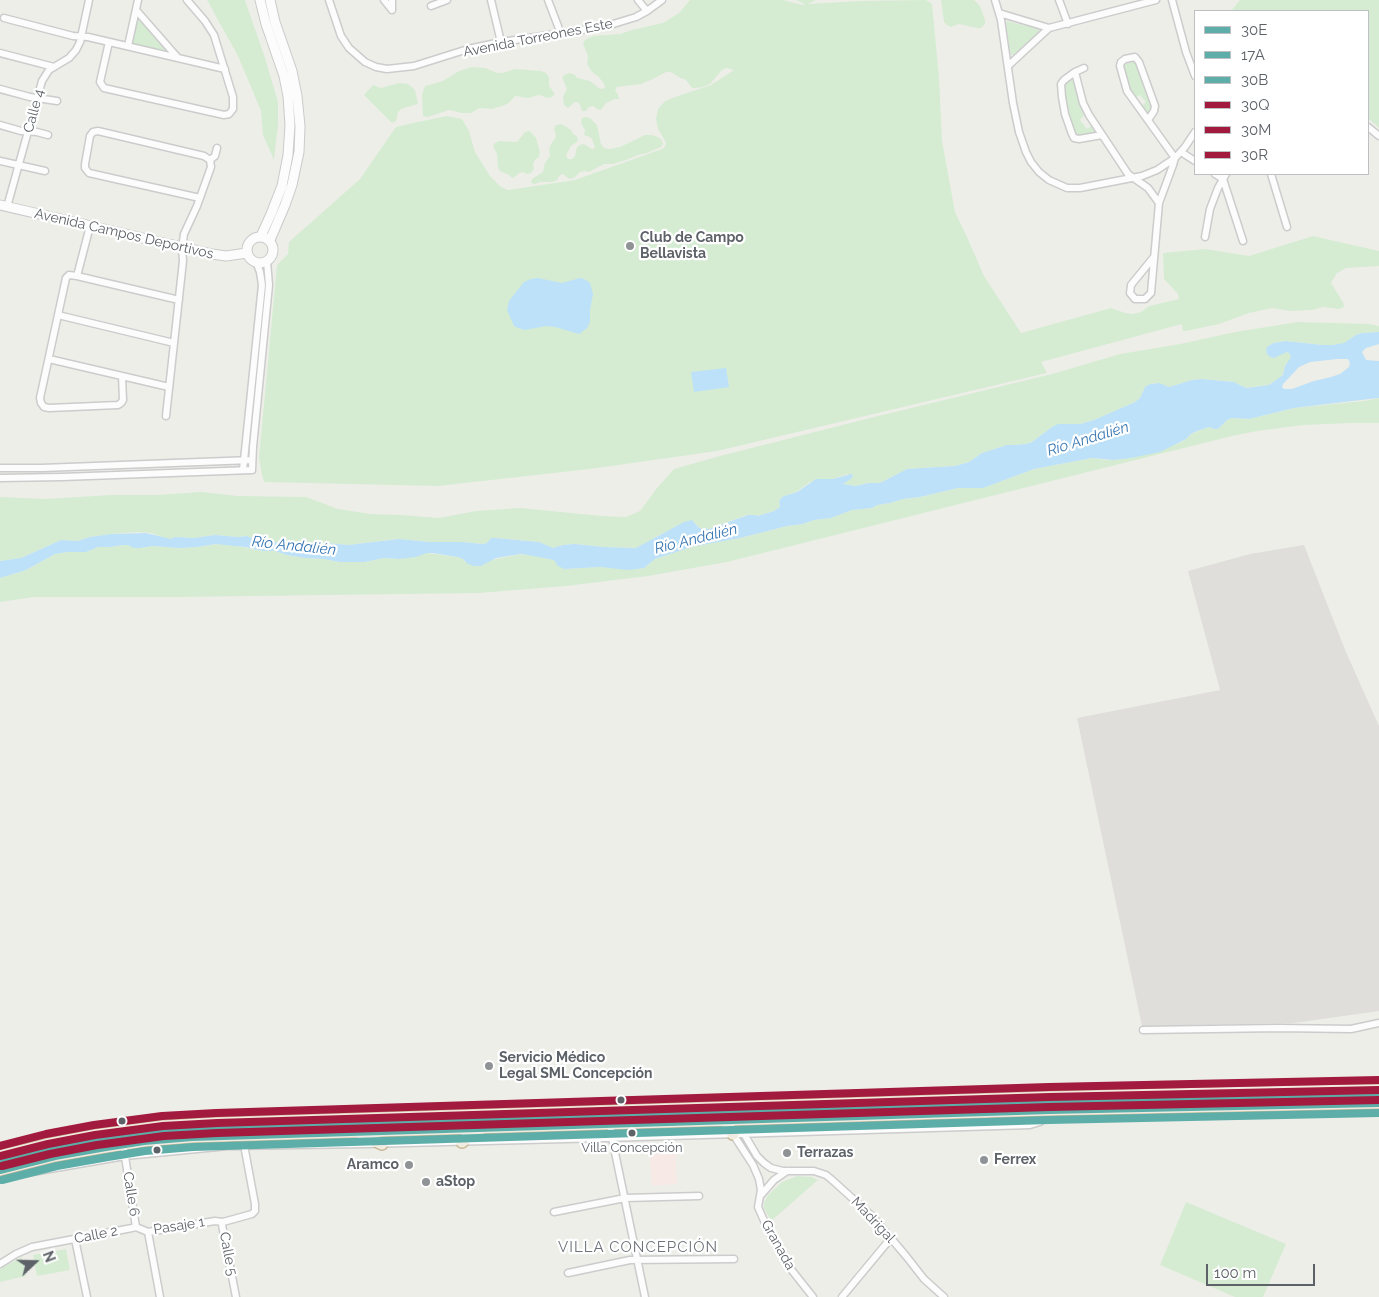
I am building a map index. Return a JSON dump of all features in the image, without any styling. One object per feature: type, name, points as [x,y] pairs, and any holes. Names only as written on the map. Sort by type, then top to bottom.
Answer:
[{"type":"highway","points":[[1362,1090],[1379,1080]]},
{"type":"highway","points":[[0,1156],[70,1139],[121,1131],[217,1123],[1049,1097],[1379,1090]]},
{"type":"highway","points":[[0,1170],[55,1156],[124,1150],[192,1137],[1049,1110],[1379,1103]]},
{"type":"highway","points":[[1040,1122],[1049,1110]]},
{"type":"highway","points":[[725,1120],[738,1134]]},
{"type":"highway","points":[[462,1142],[470,1134],[485,1128]]},
{"type":"highway","points":[[355,1132],[382,1144]]},
{"type":"street","name":"Calle 4","points":[[4,206],[19,165],[43,78],[49,70],[73,54],[78,46],[87,0]]},
{"type":"street","points":[[128,46],[138,0]]},
{"type":"street","points":[[109,42],[100,82],[104,88],[226,115],[231,113],[234,106],[233,97],[211,31],[187,0]]},
{"type":"street","points":[[260,0],[266,24],[284,76],[288,96],[290,125],[288,155],[282,186],[266,238]]},
{"type":"street","points":[[266,238],[285,205],[293,180],[300,126],[295,83],[275,22],[270,0]]},
{"type":"street","name":"Avenida Torreones Este","points":[[328,0],[338,29],[345,42],[359,58],[376,67],[387,69],[414,66],[462,51],[501,42],[610,25],[647,11],[662,0]]},
{"type":"street","points":[[384,0],[392,10],[392,0]]},
{"type":"street","points":[[491,0],[501,42]]},
{"type":"street","points":[[548,0],[560,34]]},
{"type":"street","points":[[638,0],[647,11]]},
{"type":"street","points":[[995,0],[999,13],[1019,132],[1028,157],[1044,177],[1061,186],[1073,188],[1134,178],[1157,170],[1175,158],[1194,133]]},
{"type":"street","points":[[1059,0],[1068,24]]},
{"type":"street","points":[[999,13],[1049,28],[1156,0]]},
{"type":"street","points":[[1172,0],[1179,30],[1194,73]]},
{"type":"street","points":[[431,6],[443,1]]},
{"type":"street","points":[[136,10],[178,58]]},
{"type":"street","points":[[4,18],[74,36],[128,46],[225,69]]},
{"type":"street","points":[[1008,66],[1049,28]]},
{"type":"street","points":[[0,53],[54,67]]},
{"type":"street","points":[[1148,120],[1155,106],[1140,62],[1134,57],[1125,59],[1121,62],[1120,66],[1127,91],[1175,158]]},
{"type":"street","points":[[1084,68],[1064,80],[1061,86],[1063,106],[1074,138],[1079,139],[1102,135]]},
{"type":"street","points":[[1075,72],[1084,107],[1126,170],[1148,188],[1159,203]]},
{"type":"street","points":[[0,89],[57,101]]},
{"type":"street","points":[[0,125],[48,135]]},
{"type":"street","points":[[1369,128],[1379,136]]},
{"type":"street","points":[[166,416],[183,261],[182,248],[186,228],[195,212],[200,198],[211,167],[210,160],[204,156],[98,131],[93,132],[90,136],[85,164],[85,168],[89,173],[200,198]]},
{"type":"street","points":[[210,160],[217,148]]},
{"type":"street","points":[[1181,152],[1194,160]]},
{"type":"street","points":[[1153,258],[1131,285],[1130,293],[1136,299],[1145,299],[1151,293],[1159,203],[1175,158]]},
{"type":"street","points":[[0,161],[45,171]]},
{"type":"street","points":[[1271,175],[1287,227]]},
{"type":"street","points":[[1205,237],[1210,208],[1215,193],[1225,176]]},
{"type":"street","points":[[1225,176],[1244,241]]},
{"type":"street","name":"Avenida Campos Deportivos","points":[[4,206],[182,248],[226,256],[248,254]]},
{"type":"street","points":[[77,276],[90,226]]},
{"type":"street","points":[[255,237],[266,238],[273,246],[274,251],[271,258],[267,261],[262,263],[256,262],[248,254],[247,247],[255,237]]},
{"type":"street","points":[[0,478],[252,470],[269,285],[267,261]]},
{"type":"street","points":[[243,470],[262,285],[256,262]]},
{"type":"street","points":[[122,376],[123,400],[120,404],[46,408],[42,405],[40,401],[64,280],[69,275],[77,276],[178,300]]},
{"type":"street","points":[[58,315],[174,343]]},
{"type":"street","points":[[49,359],[169,387]]},
{"type":"street","points":[[0,468],[252,460]]},
{"type":"street","points":[[1143,1030],[1351,1029],[1379,1023]]},
{"type":"street","points":[[608,1111],[646,1297]]},
{"type":"street","points":[[27,1173],[124,1150],[244,1145],[382,1144],[612,1138],[1030,1125],[1040,1122]]},
{"type":"street","name":"Calle 6","points":[[121,1131],[136,1227]]},
{"type":"street","name":"Madrigal","points":[[738,1134],[764,1163],[775,1169],[814,1171],[826,1175],[863,1207],[924,1279],[944,1297]]},
{"type":"street","name":"Granada","points":[[738,1134],[761,1186],[758,1207],[769,1232],[790,1268],[813,1297]]},
{"type":"street","name":"Calle 5","points":[[236,1297],[222,1225],[226,1220],[250,1216],[254,1213],[255,1209],[244,1145]]},
{"type":"street","points":[[760,1196],[774,1180],[788,1171]]},
{"type":"street","points":[[554,1212],[625,1198],[699,1196]]},
{"type":"street","name":"Pasaje 1","points":[[136,1227],[148,1232],[215,1221],[223,1222]]},
{"type":"street","name":"Calle 2","points":[[0,1264],[24,1250],[38,1246],[136,1227]]},
{"type":"street","points":[[148,1232],[160,1297]]},
{"type":"street","points":[[842,1297],[891,1238]]},
{"type":"street","points":[[75,1239],[87,1297]]},
{"type":"street","points":[[568,1273],[630,1260],[734,1258]]},
{"type":"shaded area","points":[[1304,545],[1346,652],[1379,726],[1379,1011],[1294,1023],[1142,1026],[1077,718],[1220,690],[1188,571],[1250,554]]},
{"type":"shaded area","points":[[675,1145],[677,1184],[652,1186],[649,1148]]},
{"type":"green space","points":[[207,0],[245,0],[278,102],[278,125],[274,160],[263,135],[261,111],[238,56]]},
{"type":"green space","name":"Club de Campo Bellavista","points":[[690,0],[783,0],[803,5],[805,4],[796,0],[816,0],[808,4],[926,0],[932,4],[939,77],[942,141],[955,212],[984,276],[1021,333],[1111,308],[1133,314],[1141,312],[1149,306],[1179,299],[1178,294],[1164,279],[1163,253],[1205,249],[1249,256],[1313,236],[1379,251],[1379,266],[1346,268],[1337,273],[1331,283],[1343,302],[1344,307],[1339,309],[1323,307],[1312,310],[1290,311],[1272,308],[1249,313],[1219,324],[1186,331],[1183,331],[1182,324],[1041,362],[1047,373],[717,451],[590,469],[438,486],[264,482],[259,458],[277,265],[288,254],[289,242],[360,179],[396,127],[447,116],[462,119],[469,131],[475,152],[490,176],[501,187],[508,190],[575,180],[664,148],[666,143],[658,129],[656,119],[658,109],[665,101],[711,85],[734,70],[726,68],[710,84],[696,88],[692,88],[685,79],[671,72],[666,72],[641,84],[617,87],[615,91],[619,99],[606,103],[601,110],[593,106],[589,107],[586,111],[582,111],[579,103],[575,102],[568,108],[564,105],[563,97],[567,89],[562,77],[570,73],[577,78],[590,81],[600,89],[605,88],[599,77],[592,72],[587,64],[588,56],[583,44],[585,40],[593,36],[620,34],[663,23],[679,13]]},
{"type":"green space","points":[[941,0],[974,0],[980,6],[985,24],[981,28],[959,24],[951,27],[947,25],[944,22]]},
{"type":"green space","points":[[1240,0],[1379,0],[1379,128],[1369,119],[1369,10],[1232,10]]},
{"type":"green space","points":[[138,19],[168,50],[168,53],[134,45],[132,40]]},
{"type":"green space","points":[[1007,21],[1040,31],[1013,55],[1010,53]]},
{"type":"green space","points":[[1136,61],[1153,107],[1147,114],[1141,106],[1146,102],[1140,95],[1135,98],[1128,89],[1122,66],[1125,62]]},
{"type":"green space","points":[[472,67],[485,68],[498,73],[515,69],[541,71],[549,77],[549,86],[555,94],[548,98],[539,95],[528,98],[515,96],[505,105],[492,109],[479,108],[471,113],[449,110],[428,117],[423,116],[422,94],[425,86],[443,81],[459,71]]},
{"type":"green space","points":[[1069,80],[1075,82],[1084,115],[1080,120],[1087,129],[1093,126],[1096,133],[1074,135],[1066,110],[1063,85]]},
{"type":"green space","points":[[399,83],[408,84],[415,90],[418,104],[401,109],[398,112],[396,121],[392,123],[364,95],[373,85],[381,88]]},
{"type":"green space","points":[[582,118],[590,118],[597,125],[601,144],[604,148],[620,147],[645,135],[660,138],[663,143],[661,147],[647,153],[613,164],[604,164],[589,172],[580,172],[574,178],[569,179],[563,174],[553,182],[531,183],[532,179],[543,172],[545,163],[550,156],[549,148],[556,136],[554,129],[556,125],[561,124],[565,126],[577,136],[578,141],[571,146],[566,155],[568,159],[572,159],[575,156],[577,147],[580,145],[584,144],[592,149],[595,148],[592,139],[584,135],[585,130],[581,123]]},
{"type":"green space","points":[[530,131],[536,138],[540,152],[539,157],[533,164],[534,169],[531,173],[519,173],[512,178],[498,168],[497,154],[493,146],[499,141],[517,142],[525,132]]},
{"type":"green space","points":[[1298,322],[1370,324],[1379,326],[1379,332],[1356,335],[1344,344],[1322,345],[1286,341],[1274,343],[1268,346],[1267,354],[1287,352],[1292,357],[1285,366],[1283,375],[1269,385],[1247,388],[1234,382],[1202,379],[1169,387],[1155,383],[1150,384],[1145,387],[1140,398],[1135,402],[1094,420],[1080,424],[1065,424],[1052,427],[1032,442],[1026,444],[1007,445],[982,453],[969,462],[955,466],[907,469],[878,483],[855,486],[846,485],[842,483],[852,478],[848,474],[833,479],[810,482],[796,492],[781,498],[779,502],[780,507],[774,511],[758,516],[747,515],[709,529],[699,528],[694,522],[663,533],[637,548],[574,544],[553,548],[539,542],[495,538],[491,538],[487,543],[483,544],[399,539],[348,545],[326,543],[312,546],[275,542],[264,543],[247,536],[215,535],[168,539],[151,533],[138,532],[90,537],[78,541],[61,540],[21,558],[0,561],[0,497],[46,499],[201,492],[238,496],[306,497],[338,509],[371,514],[439,518],[476,511],[520,508],[626,517],[640,511],[674,469],[874,417],[1052,374],[1120,354]]},
{"type":"green space","points":[[1379,398],[1379,423],[1304,425],[1232,436],[727,562],[648,576],[566,586],[479,593],[34,597],[0,602],[0,578],[26,570],[55,554],[86,552],[98,547],[123,545],[140,548],[153,546],[179,548],[226,544],[339,562],[365,562],[384,558],[399,559],[427,553],[458,557],[465,562],[528,554],[554,560],[564,569],[600,567],[644,568],[655,559],[691,547],[831,518],[852,510],[872,508],[877,505],[958,488],[983,488],[1034,469],[1092,458],[1107,460],[1131,458],[1179,443],[1191,434],[1205,428],[1218,429],[1227,420],[1232,418],[1249,419],[1294,408]]},
{"type":"green space","points":[[797,1176],[812,1177],[818,1180],[771,1221],[764,1208],[768,1195],[782,1182]]},
{"type":"green space","points":[[1186,1202],[1286,1244],[1263,1297],[1235,1297],[1160,1265]]},
{"type":"green space","points":[[66,1249],[70,1270],[37,1276],[33,1255]]},
{"type":"green space","points":[[22,1257],[26,1276],[0,1282],[0,1269]]},
{"type":"water","points":[[538,278],[562,283],[580,278],[590,283],[593,294],[590,322],[587,328],[579,334],[555,327],[546,326],[525,330],[514,326],[507,310],[509,301],[524,282]]},
{"type":"water","name":"Río Andalién","points":[[1379,332],[1379,344],[1366,348],[1362,352],[1366,360],[1379,361],[1379,398],[1294,408],[1249,419],[1232,418],[1227,420],[1218,429],[1209,427],[1197,431],[1186,439],[1160,452],[1113,460],[1092,458],[1034,469],[983,488],[958,488],[903,499],[872,508],[852,510],[831,518],[691,547],[655,559],[644,568],[628,570],[600,567],[564,569],[558,566],[554,560],[521,554],[496,558],[481,566],[474,566],[458,557],[432,553],[399,559],[384,558],[365,562],[339,562],[287,555],[275,551],[216,544],[179,548],[153,546],[134,548],[123,545],[98,547],[86,552],[55,554],[26,570],[0,578],[0,561],[21,558],[61,540],[78,541],[111,534],[146,533],[171,539],[175,537],[194,538],[215,535],[247,536],[264,543],[275,542],[312,546],[326,543],[348,545],[399,539],[483,544],[487,543],[491,538],[495,538],[539,542],[553,548],[574,544],[636,548],[684,522],[692,520],[699,528],[709,529],[748,515],[758,516],[774,511],[780,507],[779,502],[781,498],[797,492],[816,479],[833,479],[851,474],[853,475],[852,478],[843,484],[855,486],[878,483],[907,469],[955,466],[969,462],[982,453],[1007,445],[1026,444],[1058,424],[1080,424],[1094,420],[1135,402],[1140,398],[1145,387],[1150,384],[1159,383],[1169,387],[1202,379],[1234,382],[1247,388],[1269,385],[1283,375],[1285,366],[1291,357],[1287,352],[1274,358],[1270,357],[1266,350],[1268,346],[1286,341],[1333,345],[1344,343],[1362,333]],"holes":[[[1348,359],[1349,367],[1340,374],[1292,389],[1284,389],[1282,387],[1299,367],[1310,362]]]},
{"type":"water","points":[[726,368],[729,387],[694,392],[691,372]]},
{"type":"transit line","name":"30R","points":[[0,1146],[46,1134],[94,1125],[162,1116],[216,1113],[1049,1087],[1379,1080]]},
{"type":"transit line","name":"30Q","points":[[0,1156],[95,1135],[163,1126],[217,1123],[1049,1097],[1379,1090]]},
{"type":"transit line","name":"30B","points":[[0,1160],[53,1146],[104,1137],[143,1131],[192,1127],[1049,1100],[1379,1093]]},
{"type":"transit line","name":"30M","points":[[2,1166],[97,1145],[164,1136],[217,1133],[1049,1107],[1379,1100]]},
{"type":"transit line","name":"30E","points":[[0,1170],[55,1156],[106,1147],[144,1141],[192,1137],[1049,1110],[1379,1103]]},
{"type":"transit line","name":"17A","points":[[2,1180],[57,1166],[108,1157],[145,1151],[193,1147],[1049,1120],[1379,1113]]},
{"type":"place","name":"Club de Campo Bellavista","points":[[630,246]]},
{"type":"place","name":"Servicio Médico Legal SML Concepción","points":[[489,1066]]},
{"type":"place","name":"Villa Concepción","points":[[632,1133]]},
{"type":"place","name":"Terrazas","points":[[787,1153]]},
{"type":"place","name":"Ferrex","points":[[984,1160]]},
{"type":"place","name":"Aramco","points":[[409,1165]]},
{"type":"place","name":"aStop","points":[[426,1182]]},
{"type":"district","name":"VILLA CONCEPCIÓN","points":[[638,1247]]}]
